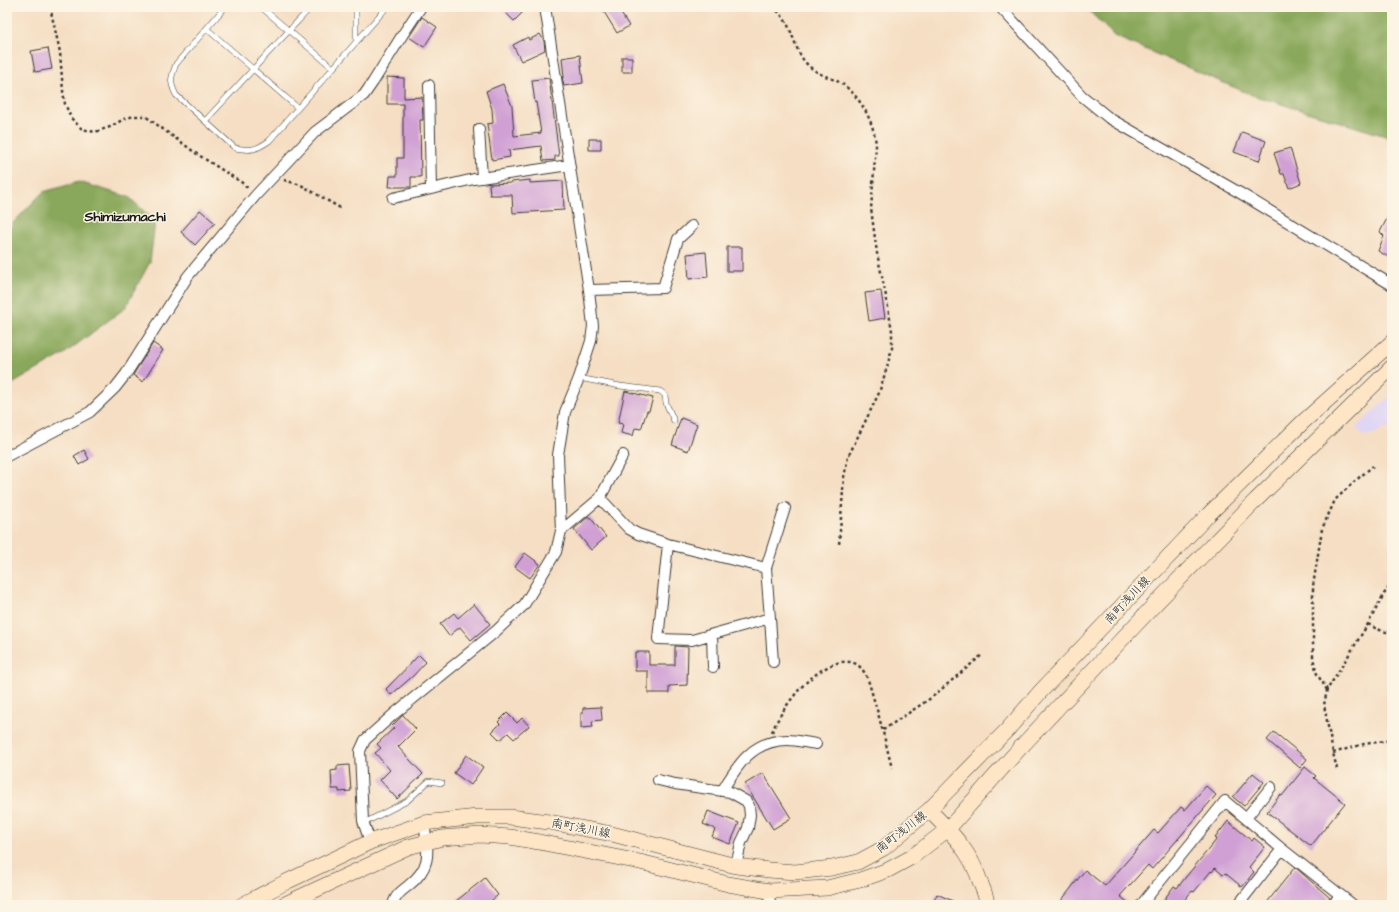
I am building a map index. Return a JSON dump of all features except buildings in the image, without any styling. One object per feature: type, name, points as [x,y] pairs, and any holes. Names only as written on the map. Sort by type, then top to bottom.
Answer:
[{"type":"street","points":[[7,456],[90,412],[115,388],[126,374],[188,276],[256,195],[315,132],[364,95],[421,7]]},
{"type":"street","points":[[370,842],[364,823],[360,751],[365,740],[394,714],[495,632],[524,605],[556,552],[561,531],[558,455],[564,412],[579,378],[591,341],[593,326],[589,290],[545,7]]},
{"type":"street","points":[[1000,7],[1082,96],[1109,118],[1247,197],[1392,285]]},
{"type":"street","points":[[429,85],[431,189]]},
{"type":"street","points":[[479,129],[482,178]]},
{"type":"street","points":[[393,198],[482,178],[569,165]]},
{"type":"street","points":[[589,290],[663,288],[678,239],[692,226]]},
{"type":"street","name":"南町浅川線","points":[[242,905],[286,882],[370,842],[424,824],[477,817],[510,817],[548,822],[612,834],[736,866],[769,870],[795,872],[832,868],[858,862],[884,848],[929,810],[1003,734],[1041,691],[1209,514],[1303,422],[1392,342]]},
{"type":"street","name":"南町浅川線","points":[[283,905],[408,847],[442,838],[480,835],[510,837],[640,862],[728,884],[770,898],[827,888],[860,880],[888,870],[912,857],[948,829],[1015,753],[1156,603],[1256,500],[1392,367]]},
{"type":"street","points":[[561,531],[600,498],[623,455]]},
{"type":"street","points":[[600,498],[629,529],[638,534],[668,544],[766,568]]},
{"type":"street","points":[[773,662],[766,568],[785,508]]},
{"type":"street","points":[[668,544],[658,639],[692,640],[770,618]]},
{"type":"street","points":[[712,635],[713,667]]},
{"type":"street","points":[[722,791],[735,769],[746,757],[767,743],[789,740],[816,744]]},
{"type":"street","points":[[658,780],[736,794],[746,801],[749,806],[750,815],[748,828],[741,843],[736,866]]},
{"type":"street","points":[[1246,818],[1271,787]]},
{"type":"street","points":[[1141,905],[1225,801],[1282,850],[1353,905]]},
{"type":"street","points":[[929,810],[964,848],[978,875],[987,900],[987,905]]},
{"type":"street","points":[[393,905],[396,896],[415,881],[425,867],[428,853],[424,824]]},
{"type":"street","points":[[1238,905],[1282,850]]},
{"type":"street","points":[[1332,905],[1340,895]]},
{"type":"lane","points":[[225,7],[176,64],[171,85],[176,95],[235,148],[247,150],[258,148],[269,141],[387,7]]},
{"type":"lane","points":[[261,7],[333,68]]},
{"type":"lane","points":[[205,121],[311,7]]},
{"type":"lane","points":[[356,7],[356,42]]},
{"type":"lane","points":[[207,29],[298,108]]},
{"type":"lane","points":[[579,378],[620,386],[660,391],[665,395],[666,403],[674,421]]},
{"type":"lane","points":[[364,823],[407,801],[429,781],[442,783]]},
{"type":"path","points":[[50,7],[60,52],[65,104],[71,118],[82,129],[95,132],[110,127],[124,119],[134,116],[145,116],[198,154],[241,182],[256,195]]},
{"type":"path","points":[[772,7],[782,15],[798,51],[808,66],[840,83],[861,102],[876,136],[871,209],[877,253],[892,331],[892,348],[879,393],[848,457],[844,477],[839,545]]},
{"type":"path","points":[[274,176],[301,186],[342,209]]},
{"type":"path","points":[[1327,690],[1317,674],[1313,658],[1313,586],[1322,529],[1335,500],[1373,466]]},
{"type":"path","points":[[1337,769],[1324,705],[1327,690],[1392,583]]},
{"type":"path","points":[[1368,624],[1392,634]]},
{"type":"path","points":[[883,730],[931,698],[982,655]]},
{"type":"path","points":[[767,743],[776,723],[799,690],[820,672],[832,665],[845,661],[856,663],[863,671],[869,684],[883,730],[892,768]]},
{"type":"path","points":[[1333,752],[1364,744],[1392,740]]},
{"type":"shaded area","points":[[1392,394],[1392,426],[1376,433],[1364,436],[1356,428]]},
{"type":"green space","points":[[1085,7],[1392,7],[1392,138],[1252,95],[1114,36]]},
{"type":"green space","points":[[79,182],[129,197],[155,222],[150,262],[125,308],[64,354],[7,387],[7,234],[13,223],[43,192]]},
{"type":"district","name":"Shimizumachi","points":[[125,216]]}]
